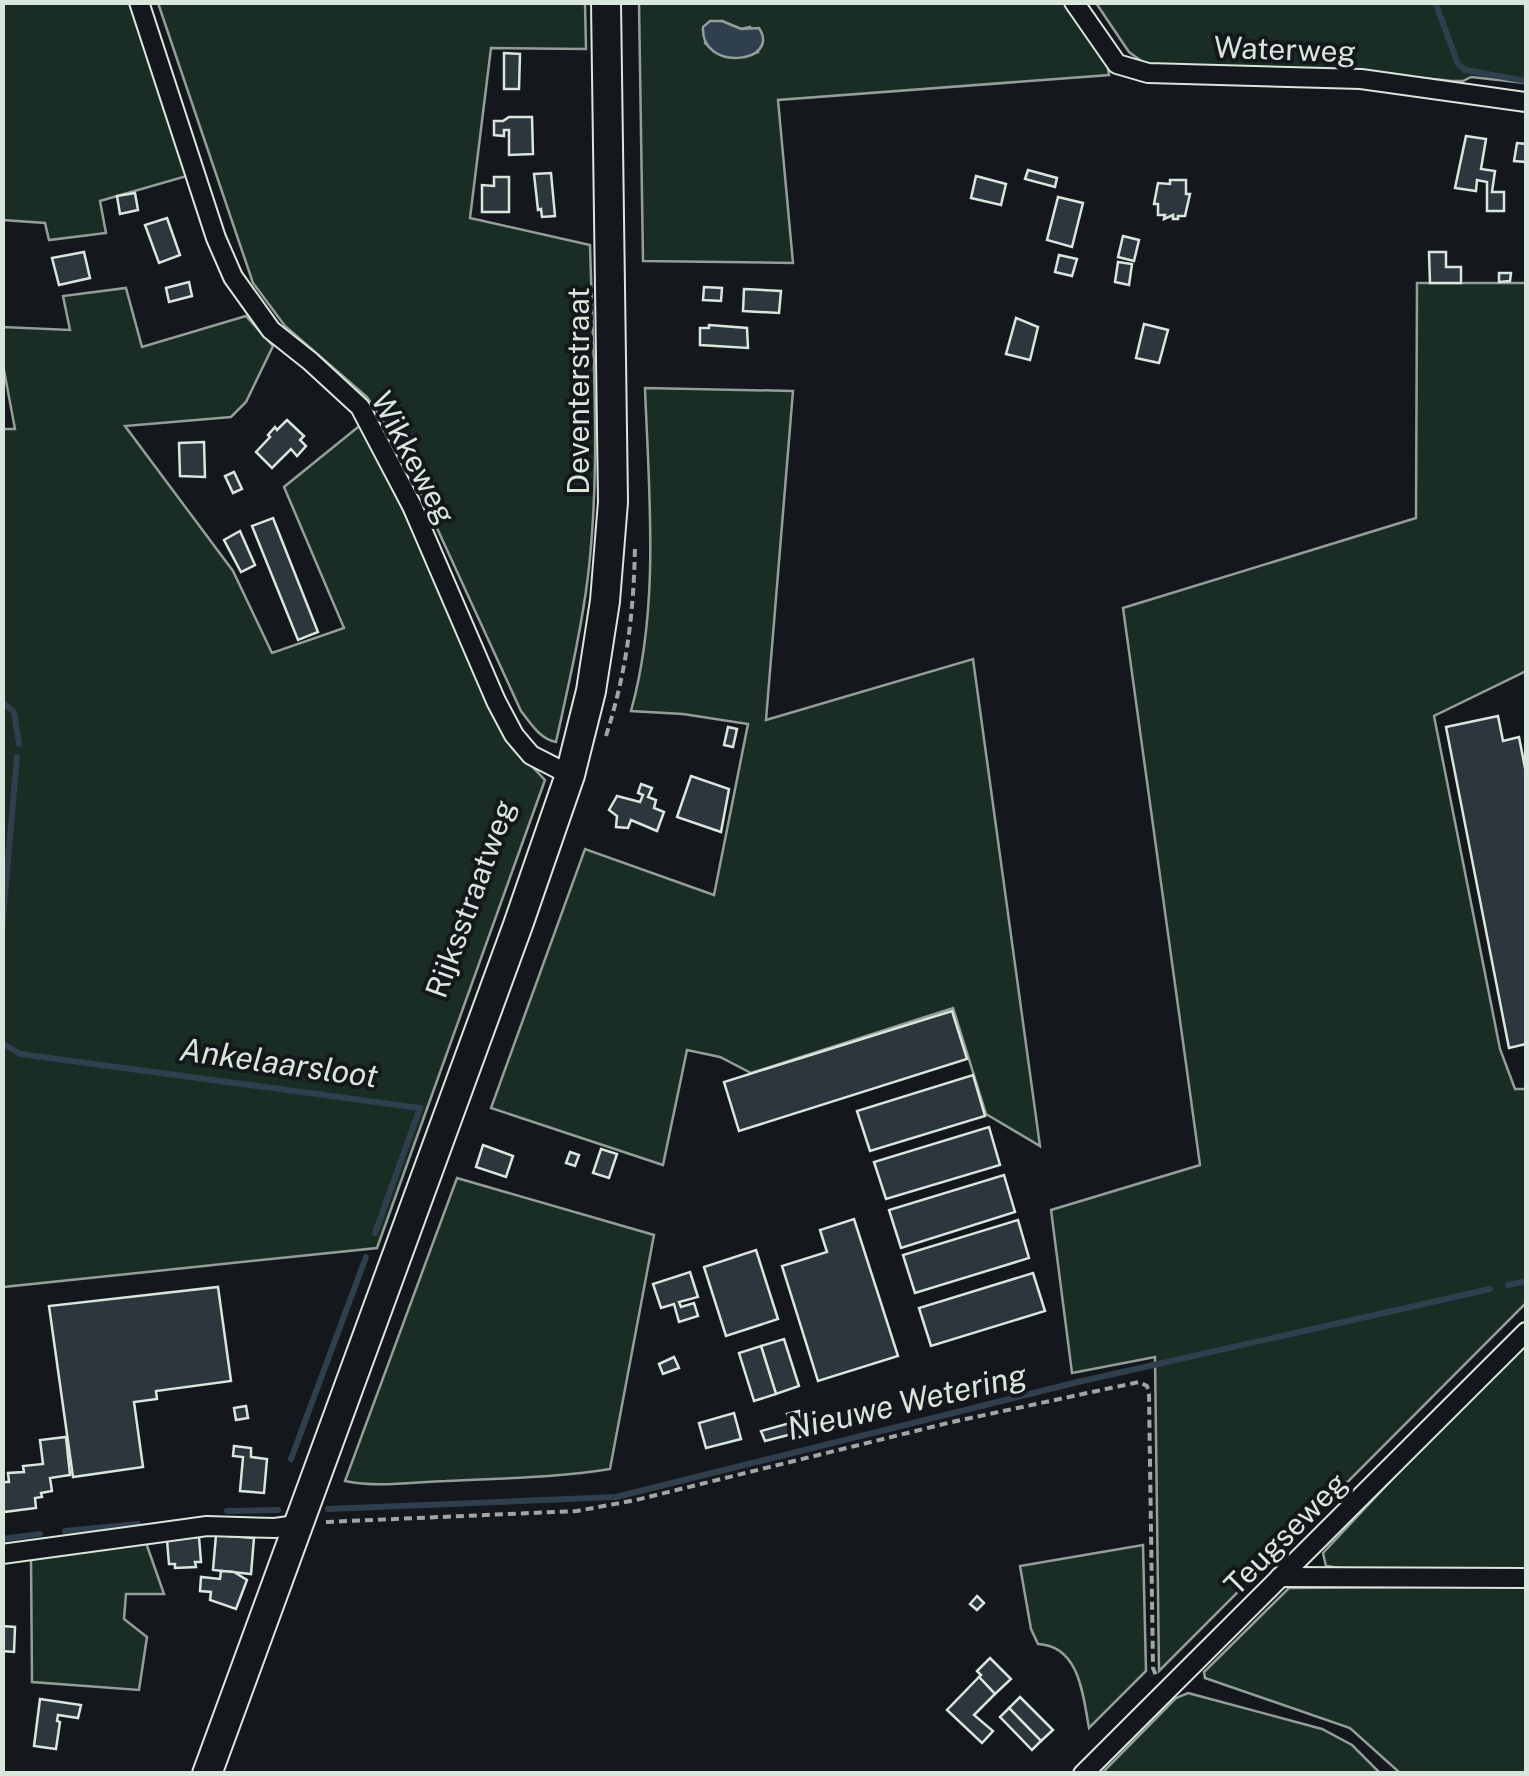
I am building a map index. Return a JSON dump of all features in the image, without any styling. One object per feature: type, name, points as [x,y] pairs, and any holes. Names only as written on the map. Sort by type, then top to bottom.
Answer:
[{"type":"main road","name":"Deventerstraat","points":[[570,775],[600,637],[613,502],[606,2]]},
{"type":"main road","name":"Rijksstraatweg","points":[[207,1774],[570,775]]},
{"type":"street","name":"Wikkeweg","points":[[139,2],[216,238],[233,277],[271,330],[360,407],[412,506],[514,735],[531,755],[570,775]]},
{"type":"street","name":"Waterweg","points":[[1074,2],[1117,64],[1148,73],[1361,78],[1526,102]]},
{"type":"street","name":"Teugseweg","points":[[1083,1774],[1526,1332]]},
{"type":"street","points":[[2,1554],[206,1526],[296,1525]]},
{"type":"street","points":[[1280,1577],[1526,1578]]},
{"type":"path","points":[[296,1525],[607,1506],[952,1422],[1139,1382],[1147,1386],[1150,1394],[1153,1668],[1158,1682],[1167,1690]]},
{"type":"green space","points":[[3,3],[130,3],[187,176],[100,201],[106,233],[49,240],[45,223],[3,220]]},
{"type":"green space","points":[[158,3],[585,3],[586,49],[491,48],[470,218],[590,245],[595,410],[592,535],[582,618],[556,742],[541,734],[521,711],[397,441],[367,397],[285,326],[253,283]]},
{"type":"green space","points":[[639,3],[1074,3],[1105,51],[1109,75],[778,100],[793,263],[643,261]],"holes":[[[722,21],[741,29],[750,27],[758,52],[730,56],[705,43]]]},
{"type":"green space","points":[[1096,3],[1526,3],[1526,83],[1471,77],[1452,81],[1330,69],[1147,65],[1129,52]]},
{"type":"green space","points":[[1417,283],[1526,283],[1526,671],[1434,716],[1500,1049],[1515,1089],[1526,1089],[1526,1303],[1159,1671],[1155,1357],[1072,1373],[1051,1210],[1200,1165],[1123,608],[1416,518]]},
{"type":"green space","points":[[126,288],[142,347],[246,316],[273,346],[246,402],[231,417],[125,426],[233,571],[272,653],[344,628],[284,487],[363,423],[479,675],[523,757],[545,780],[377,1248],[3,1287],[2,429],[15,429],[3,365],[3,327],[70,330],[63,296]]},
{"type":"green space","points":[[645,388],[793,391],[766,720],[973,659],[1040,1146],[986,1114],[953,1008],[751,1073],[720,1057],[687,1050],[663,1165],[491,1108],[585,849],[714,895],[748,724],[631,711],[646,632],[649,591]]},
{"type":"green space","points":[[457,1178],[654,1235],[610,1469],[396,1484],[345,1481]]},
{"type":"green space","points":[[1526,1336],[1526,1568],[1326,1566],[1323,1553]]},
{"type":"green space","points":[[145,1540],[164,1594],[126,1594],[124,1619],[147,1637],[139,1690],[32,1682],[31,1557]]},
{"type":"green space","points":[[1143,1545],[1146,1671],[1089,1728],[1071,1663],[1063,1653],[1038,1644],[1031,1629],[1020,1566]]},
{"type":"green space","points":[[1526,1586],[1526,1773],[1400,1773],[1350,1728],[1205,1678],[1204,1672],[1289,1588]]},
{"type":"green space","points":[[1188,1693],[1322,1729],[1352,1745],[1380,1773],[1102,1773],[1176,1698]]},
{"type":"water","points":[[710,21],[741,29],[759,28],[763,40],[760,49],[738,58],[714,51],[705,42],[703,27]]},
{"type":"building","points":[[504,53],[520,54],[519,89],[504,89]]},
{"type":"building","points":[[532,117],[533,154],[509,155],[509,130],[504,130],[504,136],[494,135],[494,121]]},
{"type":"building","points":[[1466,136],[1486,139],[1481,169],[1495,171],[1492,192],[1504,192],[1504,211],[1487,211],[1487,182],[1477,180],[1476,191],[1455,188]]},
{"type":"building","points":[[1517,143],[1526,144],[1526,162],[1514,161]]},
{"type":"building","points":[[1028,170],[1057,178],[1055,187],[1025,179]]},
{"type":"building","points":[[551,173],[555,216],[542,217],[534,174]]},
{"type":"building","points":[[976,176],[1006,184],[1001,205],[971,198]]},
{"type":"building","points":[[494,177],[509,177],[509,212],[482,212],[482,185],[494,186]]},
{"type":"building","points":[[1170,180],[1186,180],[1186,194],[1190,194],[1185,216],[1178,219],[1173,219],[1173,215],[1164,219],[1165,215],[1158,215],[1158,204],[1154,204],[1158,183],[1170,184]]},
{"type":"building","points":[[135,193],[138,210],[120,214],[117,196]]},
{"type":"building","points":[[1058,197],[1083,203],[1072,247],[1047,240]]},
{"type":"building","points":[[167,218],[180,255],[159,263],[145,225]]},
{"type":"building","points":[[1123,236],[1139,240],[1134,261],[1118,257]]},
{"type":"building","points":[[84,252],[90,278],[59,285],[52,258]]},
{"type":"building","points":[[1429,252],[1446,252],[1446,267],[1461,267],[1461,283],[1430,283]]},
{"type":"building","points":[[1059,255],[1077,259],[1072,276],[1055,272]]},
{"type":"building","points":[[1118,262],[1132,264],[1129,285],[1115,282]]},
{"type":"building","points":[[1499,273],[1511,273],[1510,281],[1499,282]]},
{"type":"building","points":[[189,282],[192,296],[169,302],[166,288]]},
{"type":"building","points":[[704,287],[722,288],[721,301],[703,300]]},
{"type":"building","points":[[744,289],[781,291],[779,313],[743,311]]},
{"type":"building","points":[[1016,318],[1038,327],[1030,360],[1006,354]]},
{"type":"building","points":[[1144,324],[1168,330],[1159,363],[1136,358]]},
{"type":"building","points":[[700,328],[747,328],[748,348],[700,345]]},
{"type":"building","points":[[287,420],[304,436],[300,440],[306,446],[297,456],[291,449],[272,468],[256,452],[275,427],[277,430]]},
{"type":"building","points":[[204,442],[205,477],[180,476],[179,443]]},
{"type":"building","points":[[234,472],[242,489],[233,493],[225,476]]},
{"type":"building","points":[[273,518],[318,632],[298,640],[252,526]]},
{"type":"building","points":[[240,531],[255,565],[241,572],[224,540]]},
{"type":"building","points":[[1498,716],[1503,741],[1519,737],[1526,773],[1526,1044],[1509,1048],[1446,727]]},
{"type":"building","points":[[728,727],[737,729],[733,747],[724,745]]},
{"type":"building","points":[[691,776],[729,789],[721,832],[677,817]]},
{"type":"building","points":[[641,784],[652,788],[648,797],[656,800],[654,808],[664,812],[657,831],[631,820],[628,828],[616,827],[617,816],[609,810],[617,796],[640,802]]},
{"type":"building","points":[[952,1011],[967,1059],[739,1131],[724,1082]]},
{"type":"building","points":[[973,1075],[985,1116],[870,1151],[857,1111]]},
{"type":"building","points":[[989,1127],[1000,1165],[886,1199],[874,1162]]},
{"type":"building","points":[[483,1145],[513,1156],[506,1177],[476,1167]]},
{"type":"building","points":[[601,1149],[617,1154],[609,1178],[593,1173]]},
{"type":"building","points":[[570,1152],[579,1155],[575,1166],[566,1163]]},
{"type":"building","points":[[1004,1175],[1015,1212],[901,1248],[889,1210]]},
{"type":"building","points":[[854,1219],[898,1356],[818,1381],[782,1266],[827,1252],[820,1230]]},
{"type":"building","points":[[1018,1220],[1029,1258],[915,1293],[903,1255]]},
{"type":"building","points":[[756,1250],[778,1319],[726,1336],[704,1267]]},
{"type":"building","points":[[690,1272],[698,1297],[679,1302],[681,1307],[694,1303],[698,1316],[679,1322],[674,1304],[661,1308],[653,1284]]},
{"type":"building","points":[[1033,1273],[1045,1311],[931,1346],[919,1308]]},
{"type":"building","points":[[218,1287],[231,1381],[156,1391],[157,1399],[134,1402],[143,1467],[73,1477],[49,1306]]},
{"type":"building","points":[[784,1339],[799,1386],[776,1394],[761,1346]]},
{"type":"building","points":[[761,1346],[776,1394],[754,1401],[739,1353]]},
{"type":"building","points":[[674,1357],[679,1368],[663,1374],[659,1364]]},
{"type":"building","points":[[246,1406],[248,1418],[236,1420],[234,1408]]},
{"type":"building","points":[[799,1411],[805,1435],[794,1439],[787,1414]]},
{"type":"building","points":[[734,1413],[741,1439],[706,1448],[699,1423]]},
{"type":"building","points":[[790,1423],[792,1434],[765,1441],[761,1431]]},
{"type":"building","points":[[66,1437],[70,1475],[50,1478],[52,1491],[35,1498],[36,1508],[4,1512],[2,1482],[9,1482],[8,1473],[24,1472],[23,1466],[43,1464],[40,1440]]},
{"type":"building","points":[[234,1446],[251,1448],[251,1457],[267,1459],[264,1493],[240,1491],[243,1457],[233,1456]]},
{"type":"building","points":[[216,1535],[254,1538],[251,1574],[213,1570]]},
{"type":"building","points":[[199,1537],[201,1562],[195,1562],[196,1567],[175,1568],[175,1564],[169,1564],[167,1540]]},
{"type":"building","points":[[221,1571],[234,1572],[247,1580],[236,1609],[210,1600],[211,1592],[200,1591],[201,1577],[220,1579]]},
{"type":"building","points":[[977,1596],[984,1603],[977,1610],[970,1604]]},
{"type":"building","points":[[2,1626],[15,1627],[14,1652],[2,1651]]},
{"type":"building","points":[[990,1658],[1011,1679],[995,1694],[977,1671]]},
{"type":"building","points":[[979,1677],[995,1694],[974,1715],[993,1731],[982,1743],[947,1710]]},
{"type":"building","points":[[1020,1697],[1053,1730],[1041,1741],[1009,1708]]},
{"type":"building","points":[[40,1699],[81,1705],[78,1718],[58,1715],[56,1749],[34,1746]]},
{"type":"building","points":[[1009,1708],[1041,1741],[1032,1750],[1000,1717]]},
{"type":"waterway","points":[[1435,2],[1458,64],[1465,70],[1526,81]]},
{"type":"waterway","name":"Ankelaarsloot","points":[[2,702],[14,712],[19,744]]},
{"type":"waterway","name":"Ankelaarsloot","points":[[2,929],[17,757]]},
{"type":"waterway","name":"Ankelaarsloot","points":[[2,1043],[20,1054],[420,1108],[375,1233]]},
{"type":"waterway","name":"Ankelaarsloot","points":[[291,1459],[366,1257]]},
{"type":"waterway","name":"Nieuwe Wetering","points":[[1508,1285],[1526,1281]]},
{"type":"waterway","name":"Nieuwe Wetering","points":[[328,1509],[616,1497],[1078,1382],[1490,1289]]},
{"type":"waterway","name":"Nieuwe Wetering","points":[[227,1511],[278,1510]]},
{"type":"waterway","name":"Nieuwe Wetering","points":[[65,1531],[138,1524]]},
{"type":"waterway","name":"Nieuwe Wetering","points":[[2,1539],[40,1534]]}]
